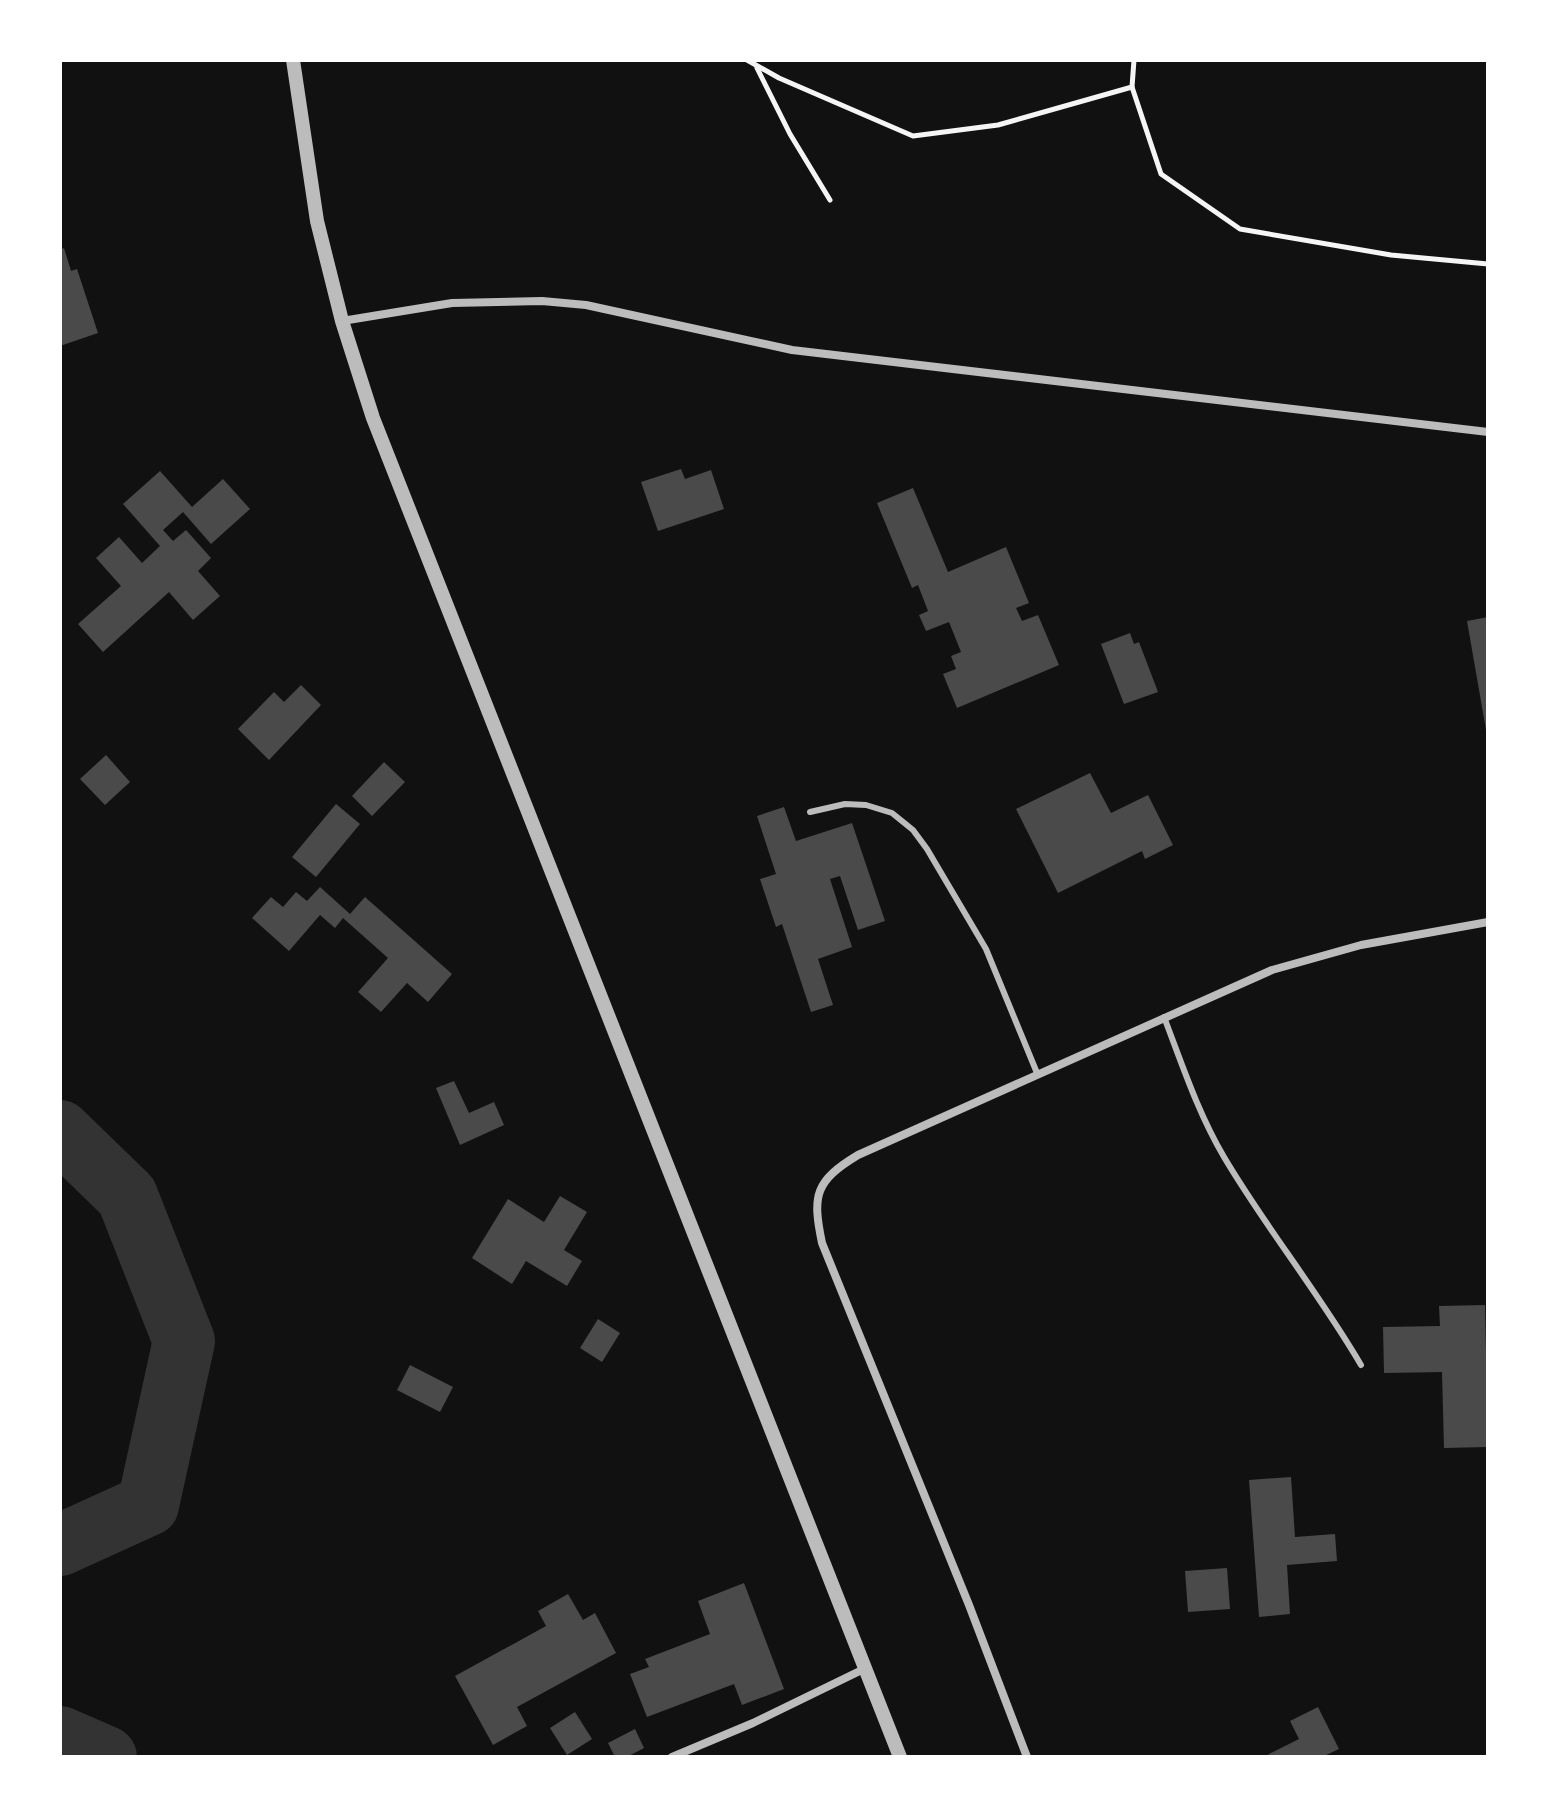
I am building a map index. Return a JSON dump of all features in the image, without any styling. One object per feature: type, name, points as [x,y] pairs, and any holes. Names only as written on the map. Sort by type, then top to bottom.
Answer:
[{"type":"street","points":[[293,60],[317,221],[342,321],[373,418],[900,1757]]},
{"type":"street","points":[[342,321],[452,303],[542,301],[586,305],[792,350],[1488,432]]},
{"type":"street","points":[[1027,1757],[958,1577],[822,1243],[816,1216],[817,1200],[824,1183],[834,1170],[858,1155],[1272,970],[1361,945],[1488,922]]},
{"type":"street","points":[[672,1757],[753,1723],[867,1667]]},
{"type":"lane","points":[[810,812],[845,804],[866,805],[892,813],[913,830],[986,949],[1037,1073]]},
{"type":"lane","points":[[1164,1017],[1194,1098],[1223,1155],[1331,1313],[1361,1365]]},
{"type":"path","points":[[1134,60],[1132,87],[1161,174],[1240,229],[1391,255],[1488,264]]},
{"type":"path","points":[[752,62],[779,78],[913,136],[998,125],[1132,87]]},
{"type":"path","points":[[752,62],[830,200]]},
{"type":"building","points":[[64,248],[71,271],[77,269],[98,333],[60,346],[60,250]]},
{"type":"building","points":[[681,469],[685,479],[711,470],[724,509],[658,531],[641,482]]},
{"type":"building","points":[[160,471],[192,507],[223,479],[250,509],[211,544],[183,512],[163,530],[173,541],[186,530],[211,558],[198,571],[220,596],[193,620],[169,592],[103,652],[78,624],[121,586],[96,558],[119,537],[142,563],[160,546],[123,504]]},
{"type":"building","points":[[913,488],[948,572],[1006,547],[1029,603],[1016,608],[1022,621],[1038,615],[1059,665],[957,708],[943,674],[956,669],[951,656],[961,652],[949,622],[926,631],[919,615],[928,611],[918,585],[912,588],[877,503]]},
{"type":"building","points":[[1488,617],[1488,730],[1486,730],[1467,621]]},
{"type":"building","points":[[1130,633],[1134,644],[1139,642],[1158,692],[1124,704],[1101,644]]},
{"type":"building","points":[[301,685],[321,705],[269,760],[238,729],[274,692],[284,702]]},
{"type":"building","points":[[106,755],[130,782],[105,805],[80,779]]},
{"type":"building","points":[[384,762],[405,782],[372,816],[352,796]]},
{"type":"building","points":[[1090,773],[1111,813],[1148,795],[1173,845],[1145,859],[1142,851],[1058,893],[1016,809]]},
{"type":"building","points":[[336,804],[360,824],[316,877],[292,857]]},
{"type":"building","points":[[784,807],[796,841],[852,823],[885,921],[858,930],[840,876],[830,879],[852,947],[818,959],[833,1005],[811,1012],[782,924],[776,927],[760,879],[776,874],[757,816]]},
{"type":"building","points":[[320,887],[350,914],[365,897],[452,974],[428,1002],[407,983],[381,1012],[358,992],[388,958],[343,918],[335,928],[320,915],[289,951],[252,918],[271,897],[283,907],[296,892],[307,901]]},
{"type":"building","points":[[454,1081],[469,1113],[494,1102],[504,1125],[460,1145],[436,1088]]},
{"type":"building","points":[[560,1196],[587,1212],[564,1250],[582,1261],[567,1286],[526,1261],[512,1284],[472,1258],[508,1199],[544,1222]]},
{"type":"building","points":[[1485,1305],[1488,1447],[1444,1448],[1442,1372],[1384,1373],[1383,1327],[1440,1326],[1439,1306]]},
{"type":"building","points":[[598,1319],[620,1333],[602,1362],[580,1348]]},
{"type":"building","points":[[410,1365],[453,1387],[440,1412],[397,1390]]},
{"type":"building","points":[[1291,1477],[1295,1537],[1335,1534],[1337,1561],[1287,1565],[1290,1614],[1259,1617],[1249,1480]]},
{"type":"building","points":[[1227,1568],[1230,1609],[1188,1612],[1185,1571]]},
{"type":"building","points":[[744,1583],[784,1689],[742,1705],[734,1684],[647,1717],[630,1674],[649,1667],[645,1659],[710,1634],[698,1601]]},
{"type":"building","points":[[568,1594],[583,1620],[595,1613],[616,1653],[517,1707],[527,1726],[493,1745],[455,1676],[546,1626],[538,1611]]},
{"type":"building","points":[[1318,1707],[1339,1749],[1322,1757],[1263,1757],[1299,1739],[1290,1721]]},
{"type":"building","points":[[575,1712],[592,1739],[567,1755],[550,1728]]},
{"type":"building","points":[[635,1729],[644,1748],[627,1757],[615,1757],[608,1743]]},
{"type":"waterway","points":[[60,1131],[127,1196],[184,1341],[148,1505],[60,1545]]},
{"type":"waterway","points":[[60,1737],[106,1757]]}]
